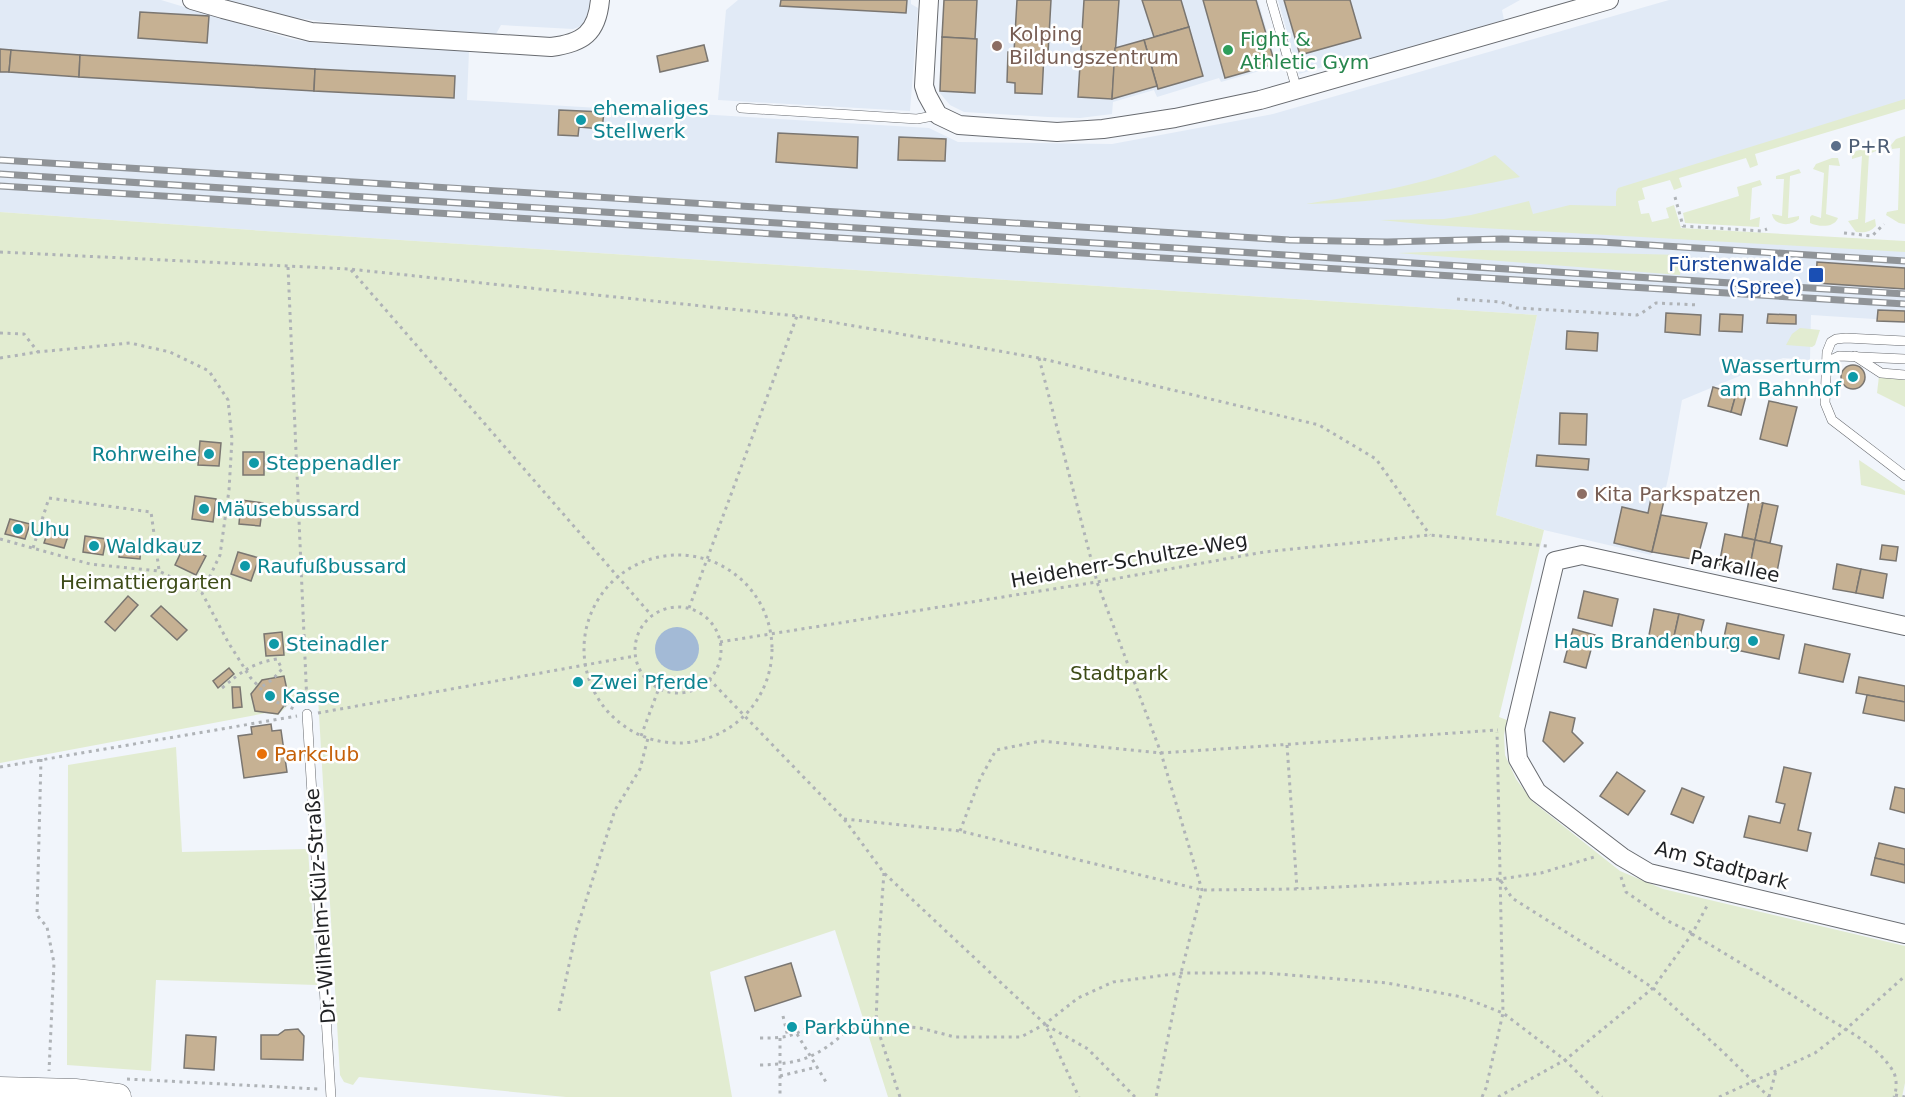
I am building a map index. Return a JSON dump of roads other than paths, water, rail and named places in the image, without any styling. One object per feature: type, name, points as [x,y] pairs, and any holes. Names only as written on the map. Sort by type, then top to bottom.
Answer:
[{"type":"main road","points":[[0,1090],[75,1092],[119,1088]]},
{"type":"street","points":[[192,0],[311,32],[551,47],[577,42],[586,35],[599,15],[600,0]]},
{"type":"street","points":[[929,0],[924,86],[938,115],[958,126],[1078,132],[1224,109],[1609,0]]},
{"type":"street","name":"Parkallee","points":[[1550,554],[1582,555],[1905,626]]},
{"type":"street","name":"Am Stadtpark","points":[[1550,554],[1506,730],[1518,759],[1537,792],[1611,849],[1649,873],[1905,934]]},
{"type":"lane","points":[[1271,0],[1297,90]]},
{"type":"lane","points":[[741,108],[917,119],[938,115]]},
{"type":"lane","points":[[1905,341],[1836,339],[1830,344],[1827,352],[1825,403],[1832,420],[1905,476]]},
{"type":"lane","points":[[1827,362],[1839,356],[1905,359]]},
{"type":"lane","points":[[1855,356],[1881,373],[1905,375]]},
{"type":"lane","name":"Dr.-Wilhelm-Külz-Straße","points":[[308,714],[331,1093]]},
{"type":"water","points":[[677,627],[692,634],[699,649],[692,664],[677,671],[662,664],[655,649],[662,634]]},
{"type":"railway","points":[[0,160],[1289,240],[1387,242],[1502,239],[1601,242],[1905,261]]},
{"type":"railway","points":[[0,174],[1905,294]]},
{"type":"railway","points":[[0,186],[1905,304]]},
{"type":"place","name":"Kolping Bildungszentrum","points":[[997,46]]},
{"type":"place","name":"Fight & Athletic Gym","points":[[1228,50]]},
{"type":"place","name":"ehemaliges Stellwerk","points":[[581,120]]},
{"type":"place","name":"P+R","points":[[1836,146]]},
{"type":"place","name":"Fürstenwalde (Spree)","points":[[1816,275]]},
{"type":"place","name":"Wasserturm am Bahnhof","points":[[1853,377]]},
{"type":"place","name":"Rohrweihe","points":[[209,454]]},
{"type":"place","name":"Steppenadler","points":[[254,463]]},
{"type":"place","name":"Kita Parkspatzen","points":[[1582,494]]},
{"type":"place","name":"Mäusebussard","points":[[204,509]]},
{"type":"place","name":"Uhu","points":[[18,529]]},
{"type":"place","name":"Waldkauz","points":[[94,546]]},
{"type":"place","name":"Raufußbussard","points":[[245,566]]},
{"type":"place","name":"Haus Brandenburg","points":[[1753,641]]},
{"type":"place","name":"Steinadler","points":[[274,644]]},
{"type":"place","name":"Zwei Pferde","points":[[578,682]]},
{"type":"place","name":"Kasse","points":[[270,696]]},
{"type":"place","name":"Parkclub","points":[[262,754]]},
{"type":"place","name":"Parkbühne","points":[[792,1027]]},
{"type":"park label","name":"Heimattiergarten","points":[[146,582]]},
{"type":"park label","name":"Stadtpark","points":[[1119,673]]}]
